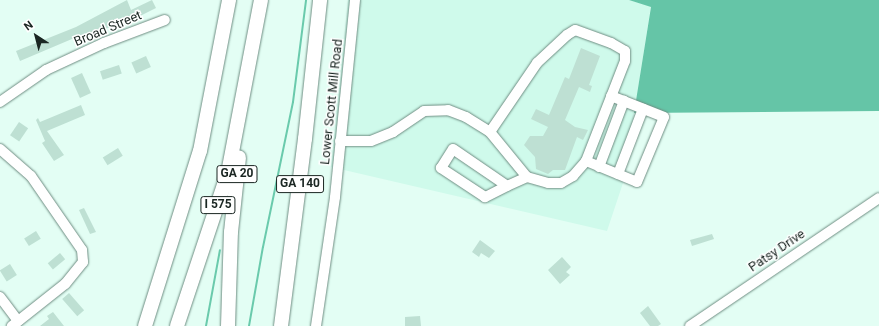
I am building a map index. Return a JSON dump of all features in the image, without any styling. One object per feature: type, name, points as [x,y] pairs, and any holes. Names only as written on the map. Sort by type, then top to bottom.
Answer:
[{"type":"highway","name":"I 575","points":[[145,326],[200,151],[229,0]]},
{"type":"highway","name":"I 575","points":[[177,326],[228,173],[261,0]]},
{"type":"highway","name":"GA 140","points":[[280,326],[303,161],[320,0]]},
{"type":"highway","name":"GA 20","points":[[228,326],[231,232],[246,81]]},
{"type":"street","name":"Lower Scott Mill Road","points":[[316,326],[335,197],[355,0]]},
{"type":"street","name":"Broad Street","points":[[0,102],[46,70],[104,43],[165,20]]},
{"type":"street","points":[[340,141],[360,143],[382,138],[415,116],[432,109],[456,113],[490,132],[527,176],[548,183],[560,183],[573,176],[586,162],[625,61],[625,51],[611,43],[575,30],[567,35],[537,63],[490,132]]},
{"type":"street","points":[[586,162],[637,182],[664,117],[611,96]]},
{"type":"street","points":[[599,167],[624,101]]},
{"type":"street","points":[[618,174],[643,109]]},
{"type":"street","points":[[0,149],[30,176],[82,250],[83,262],[65,284],[15,323],[0,298]]},
{"type":"street","points":[[507,186],[453,149],[441,168],[485,197],[507,186],[527,176]]},
{"type":"street","name":"Patsy Drive","points":[[690,326],[879,198]]},
{"type":"shaded area","points":[[348,0],[629,0],[651,6],[623,183],[607,231],[331,167]]},
{"type":"green space","points":[[629,0],[879,0],[879,111],[634,113],[651,7]]},
{"type":"building","points":[[127,0],[131,10],[152,0],[156,8],[128,22],[127,19],[122,20],[102,31],[101,29],[79,36],[20,61],[16,51],[76,27]]},
{"type":"building","points":[[581,48],[600,56],[589,85],[592,86],[590,92],[579,87],[565,120],[575,127],[588,130],[583,140],[577,137],[565,170],[553,170],[548,174],[536,169],[535,157],[524,145],[530,136],[543,136],[548,127],[531,119],[536,109],[549,115],[565,77],[569,79]]},
{"type":"building","points":[[146,56],[151,67],[136,73],[131,63]]},
{"type":"building","points":[[119,65],[122,74],[103,80],[100,71]]},
{"type":"building","points":[[82,73],[91,93],[80,98],[71,78]]},
{"type":"building","points":[[81,105],[85,115],[47,131],[64,155],[54,161],[42,143],[45,141],[36,120],[38,118],[40,122]]},
{"type":"building","points":[[19,122],[28,128],[19,141],[10,135]]},
{"type":"building","points":[[118,148],[123,156],[108,165],[103,158]]},
{"type":"building","points":[[84,208],[96,232],[90,234],[79,210]]},
{"type":"building","points":[[36,231],[41,239],[29,246],[24,238]]},
{"type":"building","points":[[712,234],[714,239],[692,246],[690,240]]},
{"type":"building","points":[[480,240],[495,251],[489,258],[481,253],[479,257],[472,252]]},
{"type":"building","points":[[60,253],[65,259],[53,269],[48,263]]},
{"type":"building","points":[[562,257],[571,267],[566,272],[570,275],[560,284],[548,270]]},
{"type":"building","points":[[10,264],[17,275],[7,281],[0,270]]},
{"type":"building","points":[[69,293],[84,310],[77,316],[62,299]]},
{"type":"building","points":[[648,306],[661,324],[658,326],[650,326],[640,313]]},
{"type":"building","points":[[53,312],[64,326],[40,326],[49,319],[47,316]]},
{"type":"building","points":[[420,316],[421,326],[405,326],[405,317]]},
{"type":"waterway","points":[[249,326],[263,247],[293,102],[306,0]]},
{"type":"waterway","points":[[206,326],[220,250]]}]
